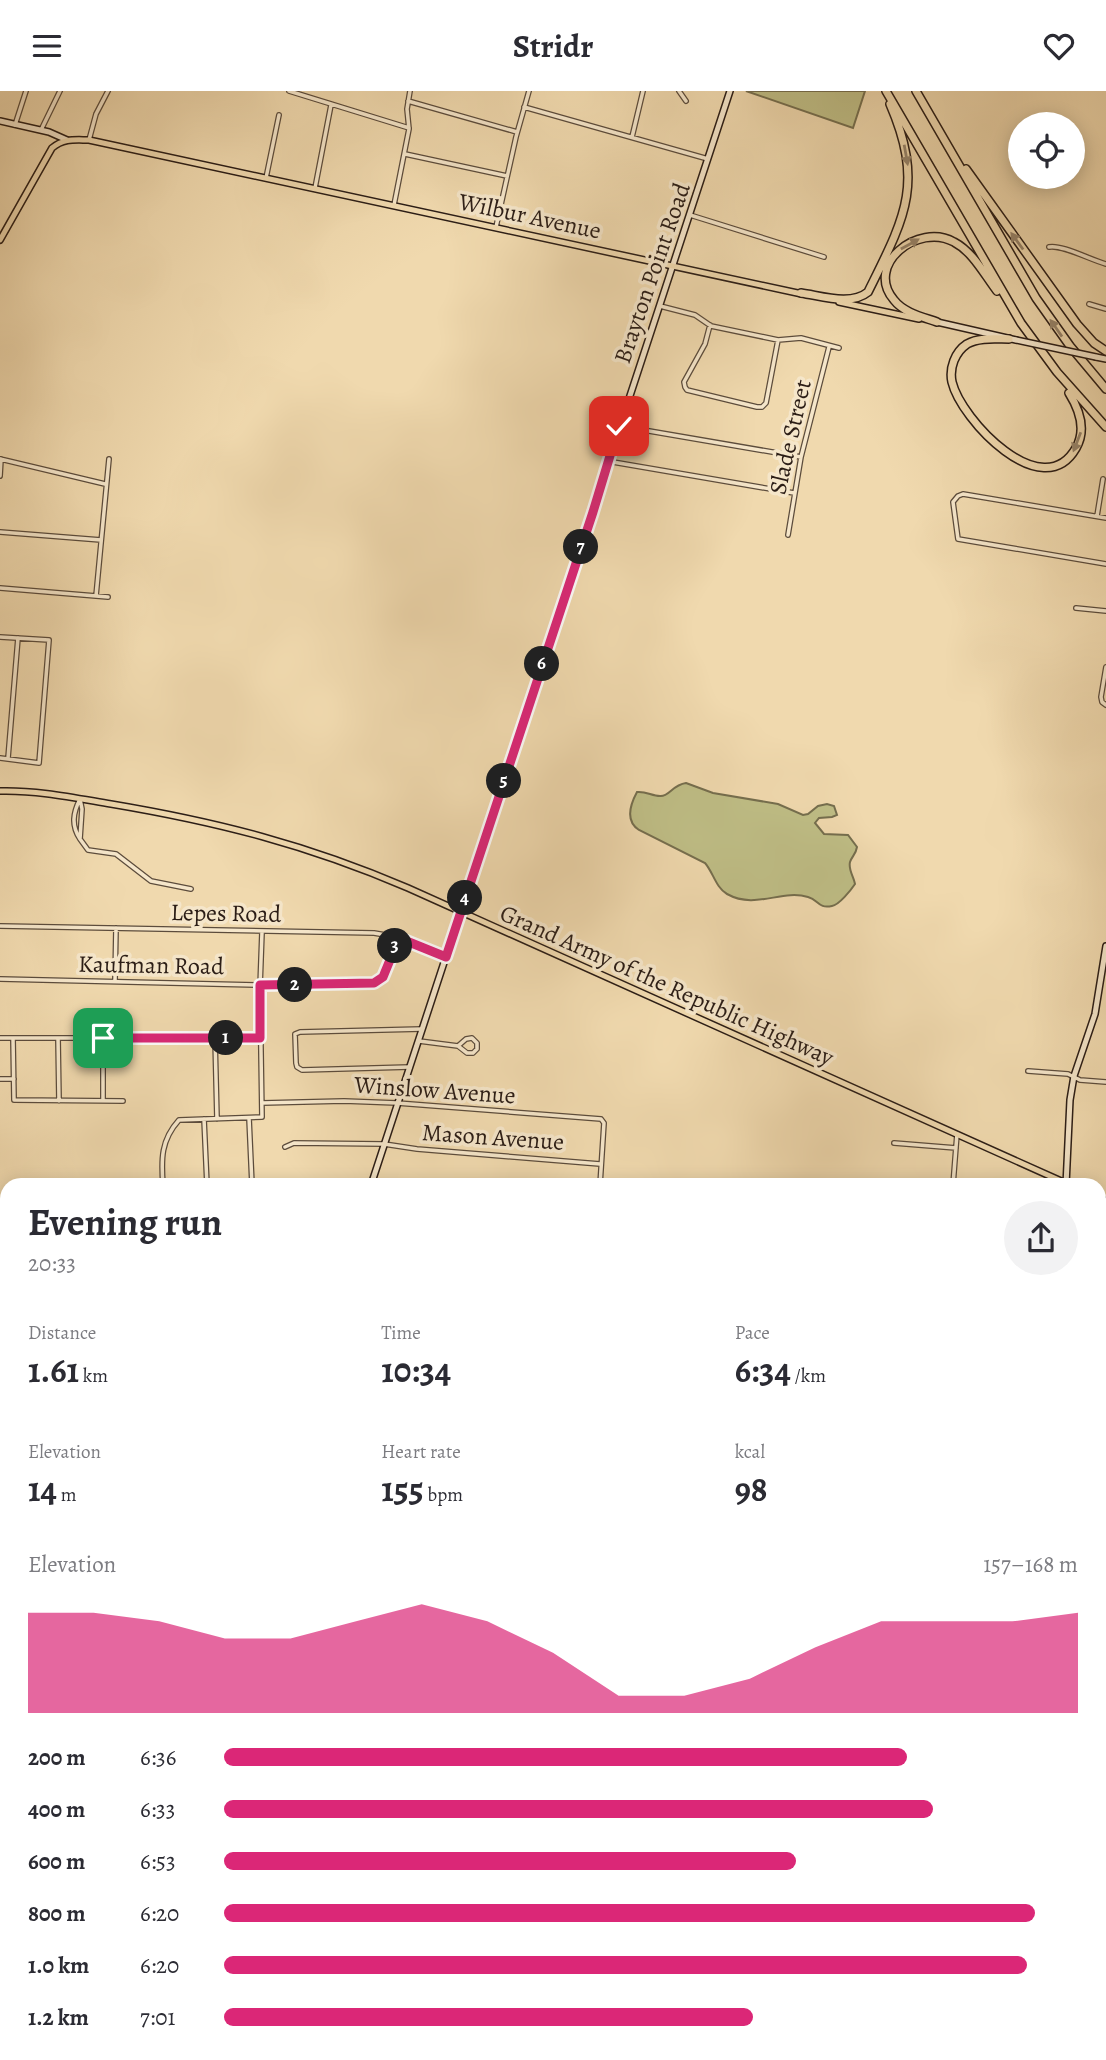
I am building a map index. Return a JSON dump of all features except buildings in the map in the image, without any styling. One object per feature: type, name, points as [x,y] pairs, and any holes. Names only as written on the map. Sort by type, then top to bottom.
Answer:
[{"type":"highway","points":[[801,293],[843,300],[863,297],[869,292],[896,235],[907,202],[909,174],[903,139],[885,91]]},
{"type":"highway","points":[[885,91],[1021,323]]},
{"type":"highway","points":[[916,91],[1044,310],[1070,347],[1106,388]]},
{"type":"highway","points":[[939,129],[1077,324],[1094,343],[1106,351]]},
{"type":"highway","points":[[937,322],[899,305],[889,293],[886,279],[888,266],[900,250],[911,241],[933,236],[946,238],[965,249],[1021,323],[1075,404],[1081,420],[1079,444],[1068,459],[1056,466],[1040,468],[1026,464],[1004,450],[984,431],[958,397],[952,381],[953,361],[964,346],[984,339],[1013,339]]},
{"type":"highway","points":[[1047,360],[1106,427]]},
{"type":"main road","name":"Wilbur Avenue","points":[[67,140],[89,141],[315,188],[937,322]]},
{"type":"main road","points":[[0,240],[46,156],[57,143],[67,140]]},
{"type":"main road","name":"Grand Army of the Republic Highway","points":[[0,792],[36,793],[191,818],[282,841],[355,866],[1054,1178]]},
{"type":"street","points":[[15,125],[26,91]]},
{"type":"street","points":[[41,130],[60,91]]},
{"type":"street","points":[[89,141],[96,114],[107,91]]},
{"type":"street","points":[[289,91],[409,128]]},
{"type":"street","points":[[394,205],[409,128],[410,91]]},
{"type":"street","points":[[496,227],[529,91]]},
{"type":"street","points":[[632,137],[643,91]]},
{"type":"street","points":[[679,91],[686,101]]},
{"type":"street","name":"Brayton Point Road","points":[[373,1178],[730,91]]},
{"type":"street","points":[[408,101],[517,132]]},
{"type":"street","points":[[315,188],[331,105]]},
{"type":"street","points":[[524,107],[708,159]]},
{"type":"street","points":[[266,178],[279,115]]},
{"type":"street","points":[[0,121],[41,130],[67,140]]},
{"type":"street","points":[[405,155],[508,176]]},
{"type":"street","points":[[691,215],[824,257]]},
{"type":"street","points":[[1049,247],[1056,245],[1086,259],[1106,264]]},
{"type":"street","points":[[1089,304],[1106,309]]},
{"type":"street","points":[[659,306],[695,315],[710,325],[778,339],[800,338],[839,348]]},
{"type":"street","name":"Wilbur Avenue","points":[[937,322],[1106,359]]},
{"type":"street","points":[[710,325],[705,344],[684,382],[684,387],[757,407],[762,407],[765,403],[778,339]]},
{"type":"street","name":"Slade Street","points":[[788,535],[801,457],[829,347]]},
{"type":"street","points":[[619,426],[801,457]]},
{"type":"street","points":[[0,476],[1,459],[105,484]]},
{"type":"street","points":[[96,596],[108,459]]},
{"type":"street","points":[[607,461],[794,493]]},
{"type":"street","points":[[1097,516],[1103,478]]},
{"type":"street","points":[[1106,518],[964,494],[953,502],[958,539],[1106,563]]},
{"type":"street","points":[[0,532],[101,540]]},
{"type":"street","points":[[0,588],[107,597]]},
{"type":"street","points":[[1076,608],[1106,611]]},
{"type":"street","points":[[0,636],[49,640],[39,763],[0,758]]},
{"type":"street","points":[[8,759],[18,638]]},
{"type":"street","points":[[1106,667],[1101,697],[1106,705]]},
{"type":"street","points":[[80,799],[80,839],[84,846],[91,851],[116,854],[152,881],[191,889]]},
{"type":"street","name":"Lepes Road","points":[[0,926],[374,933],[399,938],[446,957]]},
{"type":"street","points":[[115,981],[116,928]]},
{"type":"street","points":[[163,1178],[162,1156],[166,1141],[179,1120],[262,1117],[262,932]]},
{"type":"street","name":"Kaufman Road","points":[[0,979],[260,985],[374,983],[383,977],[399,938]]},
{"type":"street","points":[[1067,1178],[1068,1119],[1074,1079],[1095,1014],[1106,946]]},
{"type":"street","points":[[410,1067],[299,1069],[296,1063],[295,1035],[300,1032],[423,1029]]},
{"type":"street","points":[[0,1038],[260,1038]]},
{"type":"street","points":[[13,1038],[14,1101],[123,1101]]},
{"type":"street","points":[[58,1038],[59,1101]]},
{"type":"street","points":[[103,1038],[103,1101]]},
{"type":"street","points":[[215,1038],[217,1119]]},
{"type":"street","points":[[419,1041],[458,1045],[472,1038],[478,1046],[476,1052],[470,1054],[458,1045]]},
{"type":"street","points":[[1028,1071],[1068,1074],[1074,1079],[1106,1082]]},
{"type":"street","points":[[0,1079],[14,1079]]},
{"type":"street","name":"Winslow Avenue","points":[[262,1103],[397,1103],[601,1119],[604,1123],[600,1164]]},
{"type":"street","points":[[249,1118],[252,1178]]},
{"type":"street","points":[[204,1119],[208,1178]]},
{"type":"street","points":[[954,1178],[957,1134]]},
{"type":"street","name":"Mason Avenue","points":[[285,1147],[294,1143],[384,1144],[600,1164]]},
{"type":"street","points":[[894,1143],[956,1148]]},
{"type":"street","points":[[600,1164],[600,1178]]},
{"type":"shaded area","points":[[746,91],[865,91],[853,128]]},
{"type":"shaded area","points":[[686,783],[713,793],[778,804],[803,815],[818,806],[834,806],[837,815],[819,818],[815,823],[824,834],[848,835],[857,847],[850,865],[855,884],[838,903],[827,907],[812,898],[798,895],[748,900],[727,894],[720,888],[705,863],[639,830],[630,817],[637,792],[663,796]]},
{"type":"route","points":[[103,1038],[260,1038],[260,985],[374,983],[383,977],[399,938],[446,957],[619,426]]}]
